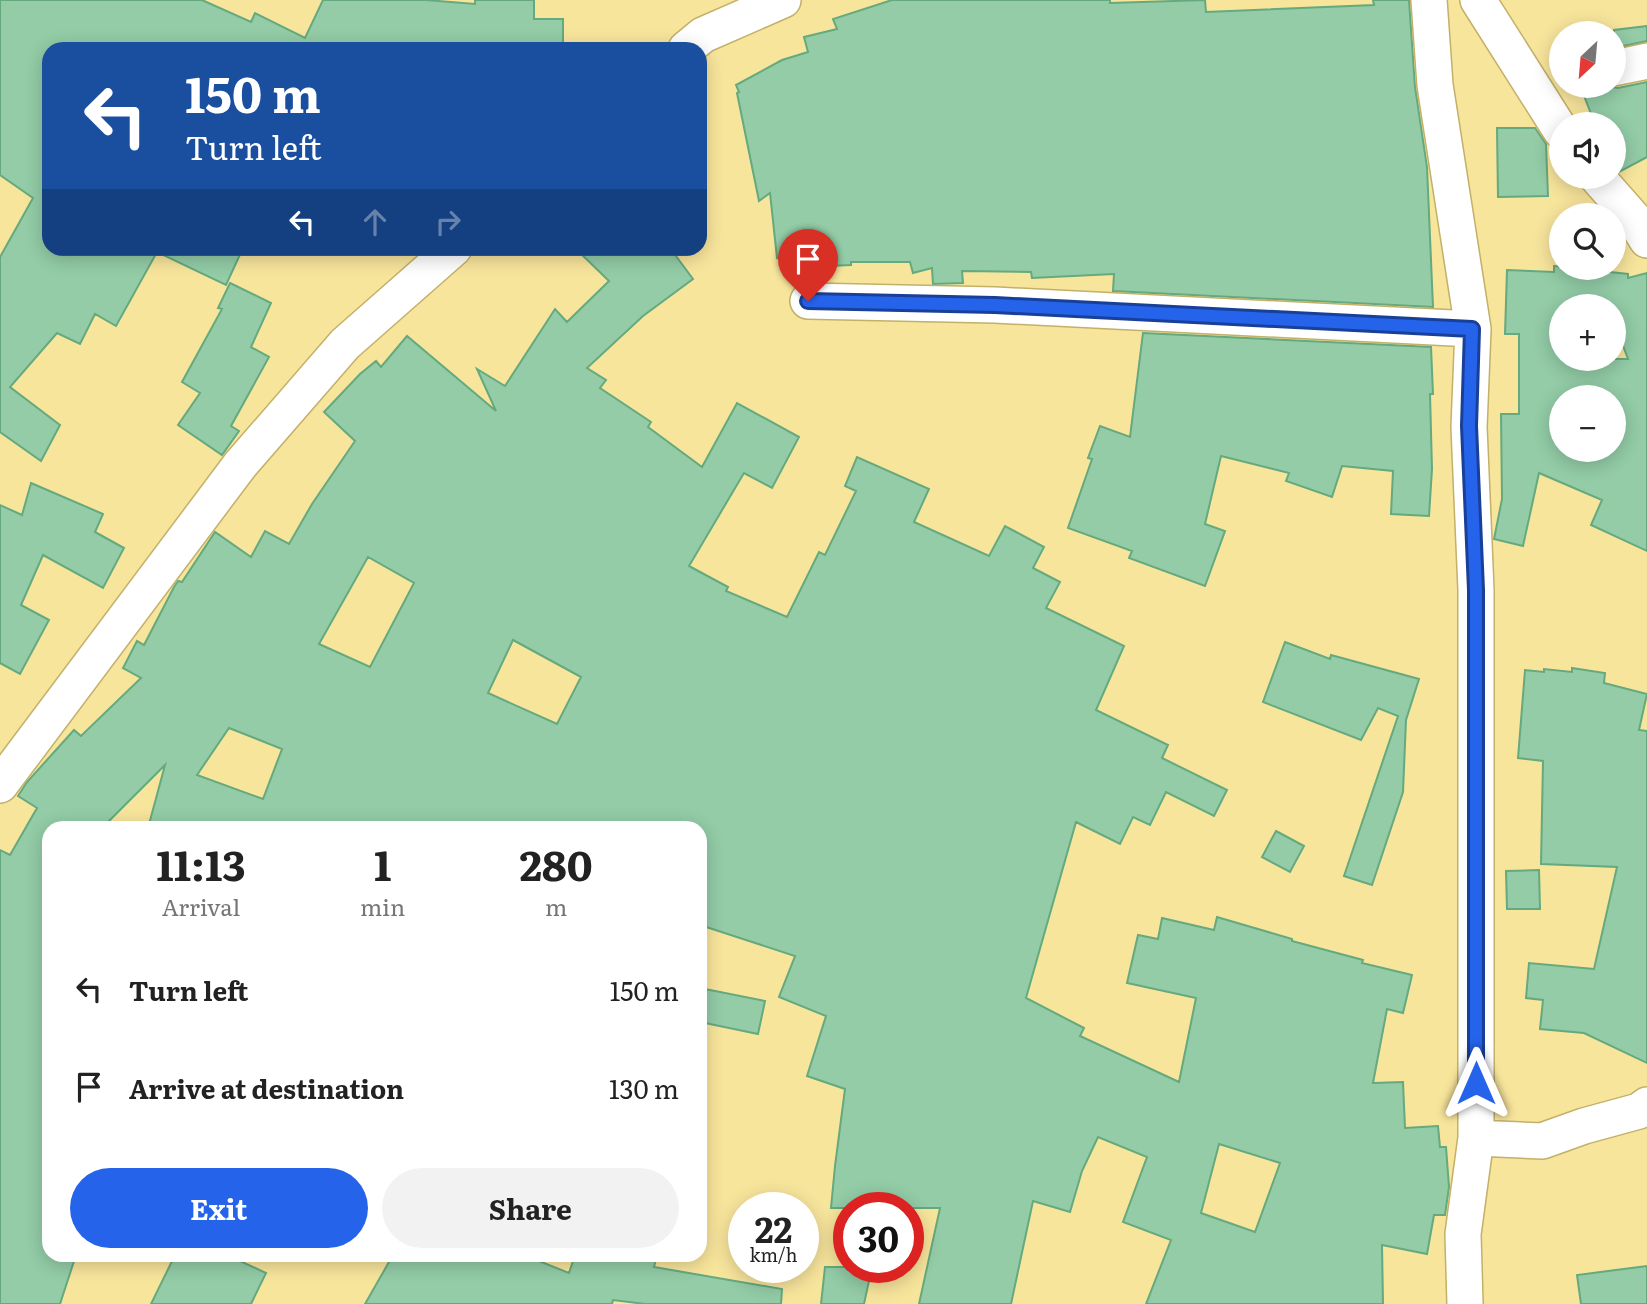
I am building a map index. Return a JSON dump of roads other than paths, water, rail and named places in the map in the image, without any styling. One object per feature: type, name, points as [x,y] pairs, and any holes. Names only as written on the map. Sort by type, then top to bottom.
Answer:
[{"type":"street","points":[[694,42],[703,35],[783,0]]},
{"type":"street","points":[[1429,0],[1435,85],[1472,329],[1469,426],[1476,590],[1476,1138],[1463,1234],[1465,1304]]},
{"type":"street","points":[[1478,0],[1547,83],[1555,112]]},
{"type":"street","points":[[1626,65],[1647,61]]},
{"type":"street","points":[[1608,189],[1643,226]]},
{"type":"street","points":[[0,785],[240,465],[345,344],[445,256]]},
{"type":"street","points":[[808,301],[1009,306],[1472,329]]},
{"type":"street","points":[[1476,1138],[1542,1141],[1639,1111],[1647,1105]]}]
